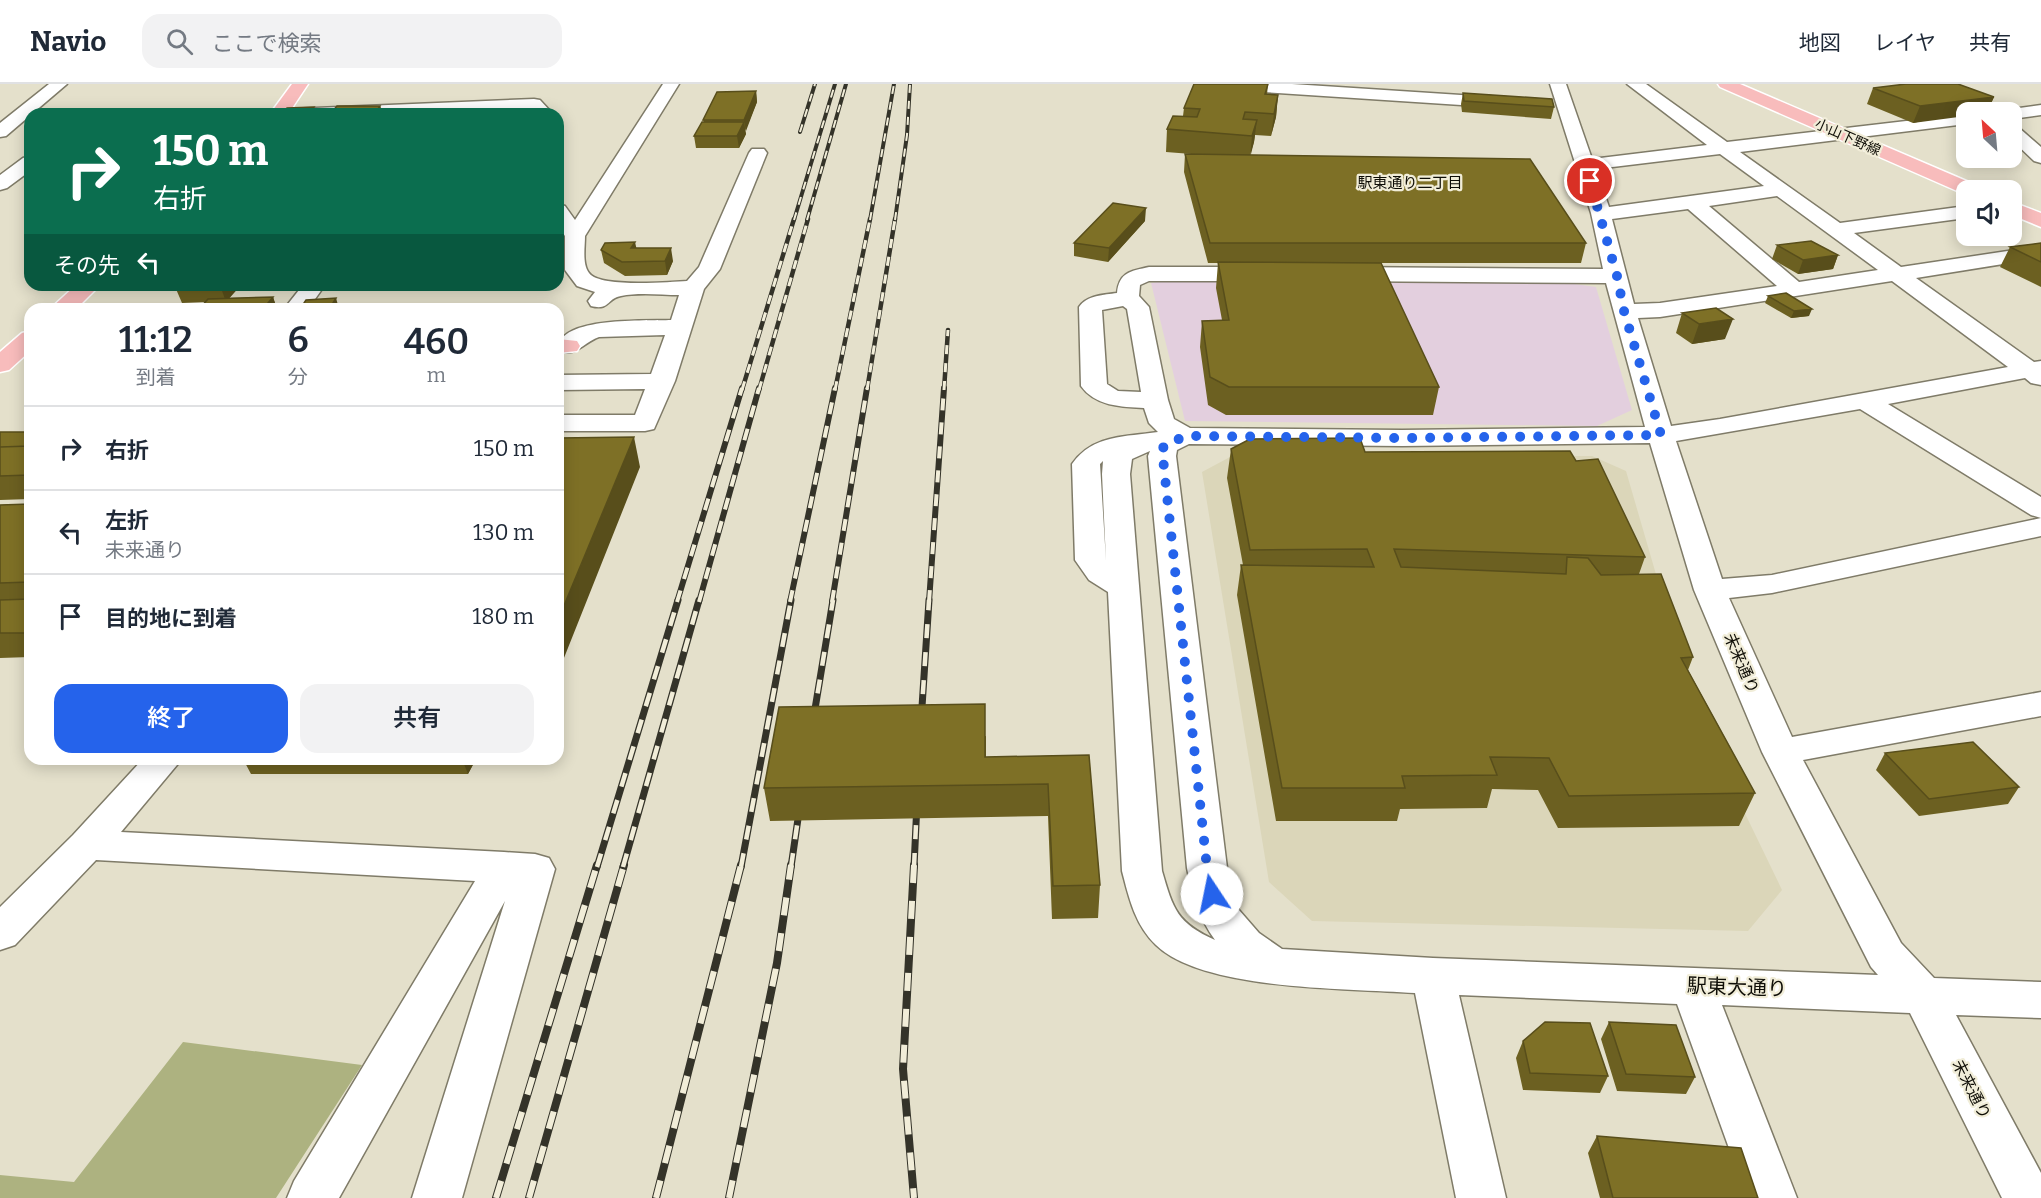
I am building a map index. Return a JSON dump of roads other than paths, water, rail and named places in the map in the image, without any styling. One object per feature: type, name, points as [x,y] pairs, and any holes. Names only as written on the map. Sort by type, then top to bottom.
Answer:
[{"type":"main road","points":[[283,108],[300,84]]},
{"type":"main road","name":"小山下野線","points":[[1726,84],[1956,184]]},
{"type":"main road","points":[[2022,212],[2041,221]]},
{"type":"main road","points":[[69,303],[82,291]]},
{"type":"main road","points":[[0,367],[24,344]]},
{"type":"main road","points":[[0,367],[24,368]]},
{"type":"street","points":[[29,108],[59,84]]},
{"type":"street","points":[[523,104],[535,84]]},
{"type":"street","points":[[671,84],[575,236],[566,260],[579,278],[608,295],[692,293]]},
{"type":"street","points":[[1264,84],[1263,87],[1409,91],[1474,101],[1520,104]]},
{"type":"street","points":[[1471,84],[1474,101]]},
{"type":"street","name":"未来通り","points":[[1558,84],[1601,213],[1624,311],[1710,590],[1780,752],[1886,955],[1923,995],[2028,1198]]},
{"type":"street","points":[[1635,84],[1896,275],[2037,373]]},
{"type":"street","points":[[1917,84],[1965,102]]},
{"type":"street","points":[[476,108],[523,104],[534,104],[538,108]]},
{"type":"street","points":[[1543,106],[1566,107]]},
{"type":"street","points":[[2022,113],[2041,110]]},
{"type":"street","points":[[2,130],[24,112]]},
{"type":"street","points":[[1585,165],[1956,120]]},
{"type":"street","points":[[2022,123],[2036,128]]},
{"type":"street","points":[[2,130],[24,128]]},
{"type":"street","points":[[2022,140],[2041,156]]},
{"type":"street","points":[[564,423],[645,423],[692,293],[709,270],[758,153]]},
{"type":"street","points":[[0,184],[24,166]]},
{"type":"street","points":[[1601,213],[1779,190]]},
{"type":"street","points":[[1692,202],[1794,289]]},
{"type":"street","points":[[1834,230],[1956,213]]},
{"type":"street","points":[[564,219],[575,236]]},
{"type":"street","points":[[1624,311],[1660,310],[2041,252]]},
{"type":"street","points":[[1188,436],[1162,423],[1155,400],[1137,307],[1128,298],[1129,282],[1149,274],[1288,274]]},
{"type":"street","points":[[1323,274],[1617,276]]},
{"type":"street","points":[[564,367],[608,295]]},
{"type":"street","points":[[1128,298],[1100,302],[1090,307],[1094,386],[1108,396],[1155,400]]},
{"type":"street","points":[[564,366],[581,335],[597,330],[680,327]]},
{"type":"street","points":[[564,370],[662,380]]},
{"type":"street","points":[[564,370],[662,380]]},
{"type":"street","name":"駅東大通り","points":[[2037,373],[1661,435],[1402,438],[1188,436],[1148,442],[1128,449],[1121,454],[1116,463],[1142,871],[1151,904],[1170,933],[1193,950],[1234,963],[1433,976],[2041,1000]]},
{"type":"street","points":[[1863,400],[2041,509]]},
{"type":"street","points":[[1188,436],[1167,443],[1162,449],[1162,456],[1207,868],[1212,894],[1223,919],[1244,945],[1273,966]]},
{"type":"street","points":[[1710,590],[1772,584],[2041,527]]},
{"type":"street","points":[[1780,752],[2041,704]]},
{"type":"street","points":[[0,933],[87,845],[159,765]]},
{"type":"street","points":[[87,845],[535,869],[437,1198]]},
{"type":"street","points":[[312,1198],[504,867]]},
{"type":"street","points":[[1433,976],[1481,1198]]},
{"type":"street","points":[[1692,985],[1772,1198]]},
{"type":"railway","points":[[800,132],[815,84]]},
{"type":"railway","points":[[794,220],[835,84]]},
{"type":"railway","points":[[807,220],[846,84]]},
{"type":"railway","points":[[870,220],[894,84]]},
{"type":"railway","points":[[895,220],[907,135],[910,84]]},
{"type":"railway","points":[[742,390],[794,219]]},
{"type":"railway","points":[[759,390],[808,219]]},
{"type":"railway","points":[[835,390],[870,219]]},
{"type":"railway","points":[[867,390],[895,219]]},
{"type":"railway","points":[[944,390],[948,330]]},
{"type":"railway","points":[[677,602],[742,388]]},
{"type":"railway","points":[[699,602],[759,388]]},
{"type":"railway","points":[[790,602],[835,388]]},
{"type":"railway","points":[[832,602],[867,388]]},
{"type":"railway","points":[[929,602],[944,388]]},
{"type":"railway","points":[[597,867],[678,600]]},
{"type":"railway","points":[[623,867],[699,600]]},
{"type":"railway","points":[[741,867],[791,600]]},
{"type":"railway","points":[[813,721],[833,600]]},
{"type":"railway","points":[[921,722],[929,600]]},
{"type":"railway","points":[[914,867],[917,803]]},
{"type":"railway","points":[[791,867],[800,805]]},
{"type":"railway","points":[[496,1198],[597,865]]},
{"type":"railway","points":[[529,1198],[624,865]]},
{"type":"railway","points":[[656,1198],[741,865]]},
{"type":"railway","points":[[729,1198],[777,963],[791,865]]},
{"type":"railway","points":[[914,865],[903,1069],[914,1198]]},
{"type":"district","name":"駅東通り二丁目","points":[[1410,183]]}]
